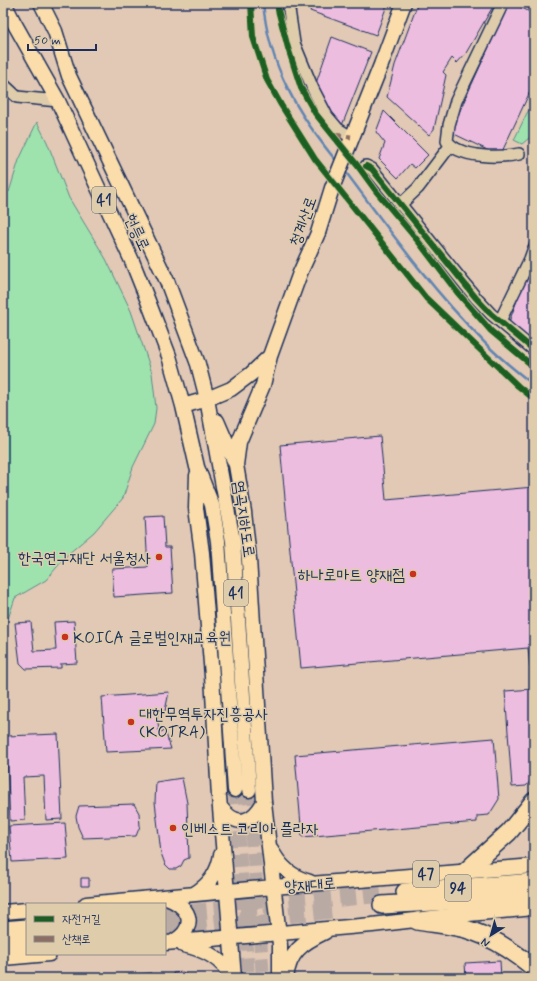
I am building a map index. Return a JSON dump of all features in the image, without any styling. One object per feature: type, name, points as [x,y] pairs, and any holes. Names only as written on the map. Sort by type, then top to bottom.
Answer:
[{"type":"highway","points":[[466,871],[509,832],[534,801]]},
{"type":"highway","name":"94","points":[[534,882],[382,900],[534,896]]},
{"type":"highway","points":[[417,921],[458,927],[478,933],[514,952],[534,968]]},
{"type":"highway","points":[[3,930],[26,928]]},
{"type":"highway","points":[[3,944],[26,942]]},
{"type":"main road","name":"헌릉로","points":[[4,3],[12,21],[58,101],[132,261],[169,356],[183,406],[197,467]]},
{"type":"main road","name":"헌릉로","points":[[42,3],[55,31],[69,76],[167,281],[198,364],[207,399]]},
{"type":"main road","name":"청계산로","points":[[183,406],[207,399],[231,389],[251,374],[270,356],[300,273],[318,233],[332,188],[404,3]]},
{"type":"main road","points":[[236,465],[239,442],[263,385],[270,356]]},
{"type":"main road","points":[[207,399],[236,465],[250,559],[264,802],[280,944],[280,978]]},
{"type":"main road","name":"염곡지하도로","points":[[207,399],[233,541],[249,790]]},
{"type":"main road","points":[[197,467],[196,508],[202,552],[212,676],[233,978]]},
{"type":"main road","name":"염곡지하도로","points":[[197,467],[212,505],[218,541],[234,790]]},
{"type":"main road","points":[[220,807],[230,817],[243,821],[253,817],[264,802]]},
{"type":"main road","points":[[268,841],[275,857],[287,872],[296,877],[318,884]]},
{"type":"main road","points":[[194,894],[205,887],[216,874],[223,843]]},
{"type":"main road","name":"양재대로","points":[[97,903],[534,866]]},
{"type":"main road","points":[[162,897],[177,903],[189,916],[190,924],[182,936],[169,943]]},
{"type":"main road","points":[[169,943],[417,921],[458,915],[534,908]]},
{"type":"main road","points":[[3,912],[26,910]]},
{"type":"main road","points":[[286,978],[288,964],[302,945],[319,934],[335,928],[352,927]]},
{"type":"main road","points":[[169,943],[196,948],[210,954],[223,964],[233,978]]},
{"type":"main road","points":[[3,958],[38,955]]},
{"type":"street","points":[[288,3],[294,43],[312,88],[327,116],[350,141]]},
{"type":"street","points":[[502,3],[456,101],[449,124],[447,141],[450,146],[463,151],[489,157],[519,154]]},
{"type":"street","points":[[3,84],[17,97],[58,101]]},
{"type":"street","points":[[400,205],[418,188],[450,146]]},
{"type":"street","points":[[366,166],[372,169],[476,298],[534,350]]},
{"type":"street","points":[[500,321],[530,260],[534,248]]},
{"type":"green space","points":[[534,103],[534,134],[522,144],[514,140],[527,113]]},
{"type":"green space","points":[[37,122],[47,142],[69,198],[106,259],[131,311],[152,373],[156,408],[154,424],[133,467],[123,498],[94,532],[68,554],[46,580],[15,598],[7,622],[3,647],[3,188],[9,192],[19,160]]},
{"type":"building","points":[[313,3],[386,3],[386,8],[376,35],[310,11]]},
{"type":"building","points":[[418,3],[495,3],[466,53],[457,63],[452,58],[443,72],[446,75],[434,129],[429,135],[387,97],[395,65]]},
{"type":"building","points":[[509,3],[512,3],[534,14],[534,83],[500,156],[450,132]]},
{"type":"building","points":[[332,37],[371,52],[341,128],[324,103],[315,86]]},
{"type":"building","points":[[384,111],[428,155],[415,168],[410,164],[398,178],[379,159],[385,143],[376,132]]},
{"type":"building","points":[[534,263],[534,343],[509,322],[522,287]]},
{"type":"building","name":"하나로마트 양재점","points":[[380,436],[386,500],[534,487],[534,667],[530,667],[528,648],[301,668],[280,445]]},
{"type":"building","name":"한국연구재단 서울청사","points":[[163,516],[165,547],[170,547],[173,593],[114,597],[112,569],[148,567],[145,517]]},
{"type":"building","name":"KOICA 글로벌인재교육원","points":[[74,621],[77,663],[61,664],[61,668],[26,669],[20,663],[15,623],[31,622],[34,651],[56,650],[54,622]]},
{"type":"building","points":[[534,689],[534,777],[526,786],[512,787],[505,691]]},
{"type":"building","name":"대한무역투자진흥공사 (KOTRA)","points":[[169,692],[165,711],[157,713],[159,732],[165,731],[171,749],[106,752],[102,697]]},
{"type":"building","points":[[58,734],[62,819],[46,820],[44,776],[23,777],[25,820],[10,821],[6,736]]},
{"type":"building","points":[[494,738],[499,799],[489,815],[477,816],[477,822],[302,837],[295,755]]},
{"type":"building","name":"인베스트 코리아 플라자","points":[[182,778],[187,803],[189,858],[184,860],[181,866],[176,869],[170,869],[165,864],[161,853],[155,802],[156,782]]},
{"type":"building","points":[[134,804],[139,813],[140,826],[136,836],[83,838],[78,827],[76,816],[79,806]]},
{"type":"building","points":[[65,823],[68,859],[12,862],[9,826]]},
{"type":"building","points":[[81,878],[89,878],[89,886],[81,886]]},
{"type":"building","points":[[500,961],[501,978],[466,978],[465,963]]},
{"type":"building","points":[[183,972],[190,978],[174,978],[173,973]]},
{"type":"building","points":[[151,973],[152,978],[104,978],[104,977]]},
{"type":"waterway","points":[[263,3],[266,26],[272,48],[288,89],[310,127],[338,163]]},
{"type":"waterway","points":[[345,171],[412,260],[447,302],[491,349],[534,385]]},
{"type":"tunnel","points":[[235,790],[248,978]]},
{"type":"tunnel","points":[[249,790],[263,978]]},
{"type":"tunnel","points":[[166,915],[383,894]]},
{"type":"tunnel","points":[[166,928],[332,910]]},
{"type":"marked path","points":[[332,135],[351,137]]},
{"type":"cycle path","points":[[251,3],[253,37],[267,80],[315,159],[426,298],[518,386],[534,399]]},
{"type":"cycle path","points":[[278,3],[278,10],[288,48],[301,88],[315,113],[457,292],[491,331],[534,367]]},
{"type":"cycle path","points":[[366,166],[372,169],[476,298],[491,314],[534,350]]},
{"type":"place","name":"한국연구재단 서울청사","points":[[159,557]]},
{"type":"place","name":"하나로마트 양재점","points":[[413,574]]},
{"type":"place","name":"KOICA 글로벌인재교육원","points":[[65,637]]},
{"type":"place","name":"대한무역투자진흥공사 (KOTRA)","points":[[131,722]]},
{"type":"place","name":"인베스트 코리아 플라자","points":[[173,828]]}]
